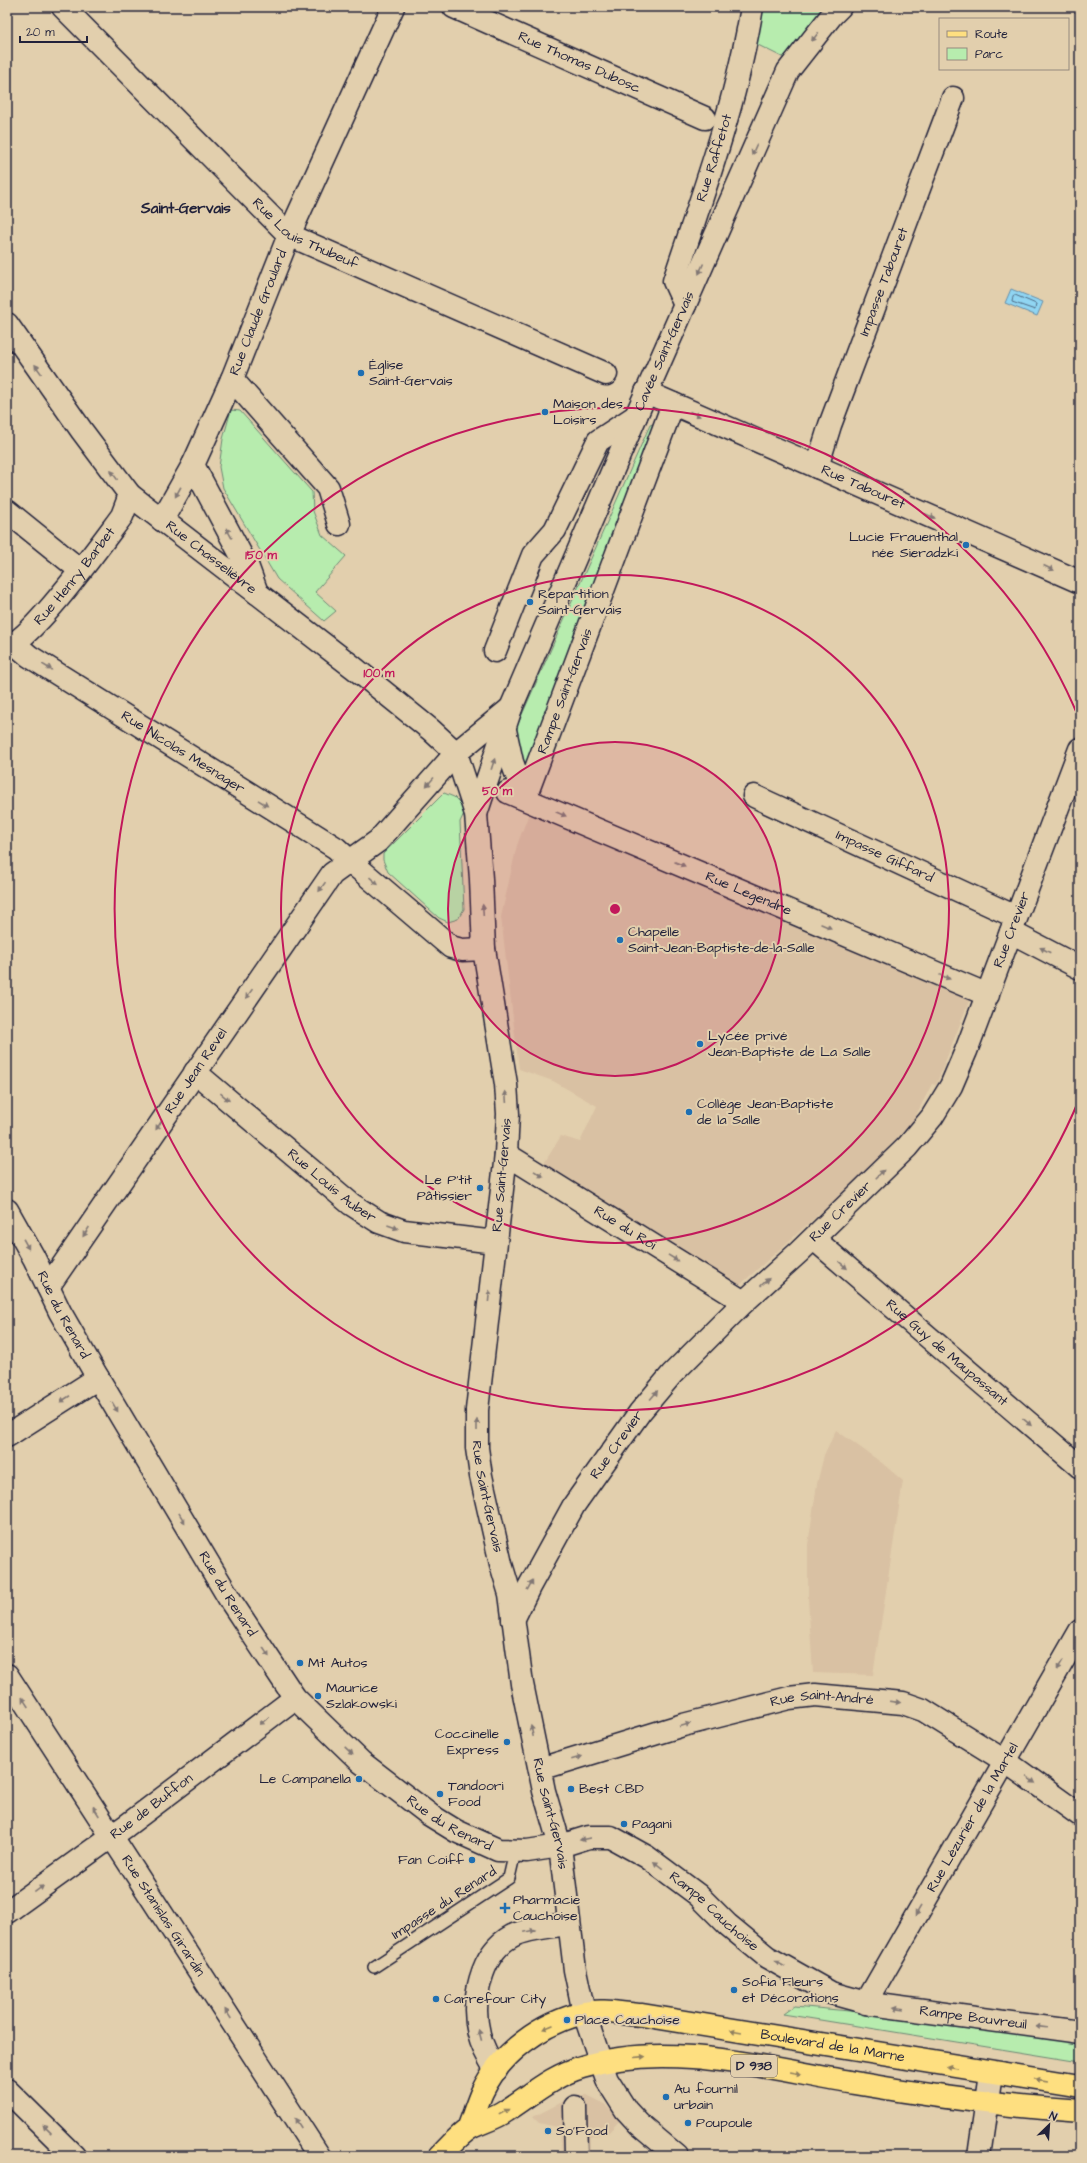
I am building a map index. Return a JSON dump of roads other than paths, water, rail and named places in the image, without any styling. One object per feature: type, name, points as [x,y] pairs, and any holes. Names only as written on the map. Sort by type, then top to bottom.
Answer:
[{"type":"main road","name":"Boulevard de la Marne","points":[[584,2013],[615,2011],[991,2073],[1080,2086]]},
{"type":"main road","name":"D 938","points":[[468,2129],[483,2091],[496,2070],[522,2043],[538,2032],[584,2013]]},
{"type":"main road","name":"D 938","points":[[440,2156],[468,2129],[506,2112],[559,2075],[601,2062],[657,2055],[710,2059],[987,2103],[1080,2111]]},
{"type":"street","name":"Rue Louis Thubeuf","points":[[63,7],[289,235],[606,374]]},
{"type":"street","name":"Rue Claude Groulard","points":[[162,520],[193,465],[232,379],[289,235],[393,7]]},
{"type":"street","name":"Rue Thomas Dubosc","points":[[454,7],[705,118]]},
{"type":"street","name":"Rue Raffetot","points":[[685,305],[674,280],[724,127],[746,47],[752,7]]},
{"type":"street","name":"Cavée Saint-Gervais","points":[[476,814],[505,730],[511,708],[646,392],[788,71],[840,7]]},
{"type":"street","name":"Impasse Tabouret","points":[[818,467],[830,425],[953,98]]},
{"type":"street","name":"Rue Chasselièvre","points":[[7,324],[82,431],[130,495],[431,730],[456,753]]},
{"type":"street","points":[[232,379],[328,488],[339,524]]},
{"type":"street","name":"Rue Tabouret","points":[[646,392],[1080,582]]},
{"type":"street","name":"Rampe Saint-Gervais","points":[[516,795],[673,404]]},
{"type":"street","points":[[495,651],[534,555],[555,530],[598,441],[636,416]]},
{"type":"street","points":[[193,465],[248,568],[257,594]]},
{"type":"street","name":"Rue Henry Barbet","points":[[11,645],[39,622],[122,516],[130,495]]},
{"type":"street","points":[[7,511],[80,570]]},
{"type":"street","name":"Rue Nicolas Mesnager","points":[[11,645],[336,848],[451,947],[462,950],[484,949]]},
{"type":"street","name":"Cavée Saint-Gervais","points":[[456,753],[511,708]]},
{"type":"street","points":[[505,730],[512,762],[516,795]]},
{"type":"street","name":"Rue Crevier","points":[[513,1620],[528,1587],[574,1505],[640,1412],[672,1374],[744,1302],[814,1239],[901,1152],[932,1117],[951,1086],[988,995],[1013,924],[1080,749]]},
{"type":"street","points":[[456,753],[476,814]]},
{"type":"street","name":"Rue Jean Revel","points":[[48,1288],[332,874],[378,841],[456,753]]},
{"type":"street","name":"Rue Legendre","points":[[516,795],[988,995]]},
{"type":"street","name":"Impasse Giffard","points":[[754,796],[1013,924],[1080,968]]},
{"type":"street","name":"Rue Saint-Gervais","points":[[476,814],[482,892],[484,949],[506,1084],[508,1114],[506,1154],[477,1410],[477,1448],[498,1549],[510,1594],[522,1684],[544,1791],[560,1846],[568,1924],[575,1970],[584,2013],[607,2080],[626,2110],[639,2124],[677,2156]]},
{"type":"street","name":"Rue Louis Auber","points":[[195,1072],[351,1204],[380,1222],[404,1231],[495,1242]]},
{"type":"street","name":"Rue du Roi","points":[[506,1154],[744,1302]]},
{"type":"street","name":"Rue du Renard","points":[[7,1210],[60,1312],[98,1378],[232,1602],[295,1698],[361,1762],[430,1815],[478,1842],[498,1850],[515,1852],[560,1846]]},
{"type":"street","name":"Rue Guy de Maupassant","points":[[814,1239],[1080,1467]]},
{"type":"street","points":[[7,1436],[98,1378]]},
{"type":"street","name":"Rue Lézurier de la Martel","points":[[866,2003],[1080,1631]]},
{"type":"street","name":"Rue Stanislas Girardin","points":[[7,1675],[320,2156]]},
{"type":"street","name":"Rue Saint-André","points":[[540,1770],[683,1725],[789,1698],[815,1695],[902,1703],[923,1710],[943,1721],[1004,1761],[1080,1814]]},
{"type":"street","name":"Rue de Buffon","points":[[7,1912],[112,1836],[295,1698]]},
{"type":"street","name":"Rampe Cauchoise","points":[[560,1846],[589,1837],[611,1837],[647,1857],[698,1895],[728,1926],[767,1957],[831,1993],[866,2003]]},
{"type":"street","points":[[496,2070],[486,2054],[479,2035],[477,2020],[476,2003],[487,1963],[502,1944],[512,1936],[529,1931],[568,1924]]},
{"type":"street","name":"Rampe Bouvreuil","points":[[866,2003],[1080,2032]]},
{"type":"street","points":[[979,2156],[991,2073]]},
{"type":"street","points":[[7,2090],[74,2156]]},
{"type":"street","points":[[575,2108],[576,2156]]},
{"type":"lane","name":"Impasse du Renard","points":[[374,1967],[509,1878],[515,1852]]},
{"type":"water","points":[[1011,289],[1043,302],[1037,316],[1005,303]]},
{"type":"place","name":"Église Saint-Gervais","points":[[361,373]]},
{"type":"place","name":"Maison des Loisirs","points":[[545,412]]},
{"type":"place","name":"Lucie Frauenthal née Sieradzki","points":[[966,545]]},
{"type":"place","name":"Repartition Saint-Gervais","points":[[530,602]]},
{"type":"place","name":"Chapelle Saint-Jean-Baptiste-de-la-Salle","points":[[620,940]]},
{"type":"place","name":"Lycée privé Jean-Baptiste de La Salle","points":[[700,1044]]},
{"type":"place","name":"Collège Jean-Baptiste de la Salle","points":[[689,1112]]},
{"type":"place","name":"Le P'tit Pâtissier","points":[[480,1188]]},
{"type":"place","name":"Mt Autos","points":[[300,1663]]},
{"type":"place","name":"Maurice Szlakowski","points":[[318,1696]]},
{"type":"place","name":"Coccinelle Express","points":[[507,1742]]},
{"type":"place","name":"Le Campanella","points":[[359,1779]]},
{"type":"place","name":"Best CBD","points":[[571,1789]]},
{"type":"place","name":"Tandoori Food","points":[[440,1794]]},
{"type":"place","name":"Pagani","points":[[624,1824]]},
{"type":"place","name":"Fan Coiff","points":[[472,1860]]},
{"type":"place","name":"Pharmacie Cauchoise","points":[[505,1908]]},
{"type":"place","name":"Sofia Fleurs et Décorations","points":[[734,1990]]},
{"type":"place","name":"Carrefour City","points":[[436,1999]]},
{"type":"place","name":"Place Cauchoise","points":[[567,2020]]},
{"type":"place","name":"Au fournil urbain","points":[[666,2097]]},
{"type":"place","name":"Poupoule","points":[[688,2123]]},
{"type":"place","name":"So'Food","points":[[548,2131]]},
{"type":"district","name":"Saint-Gervais","points":[[186,208]]}]
